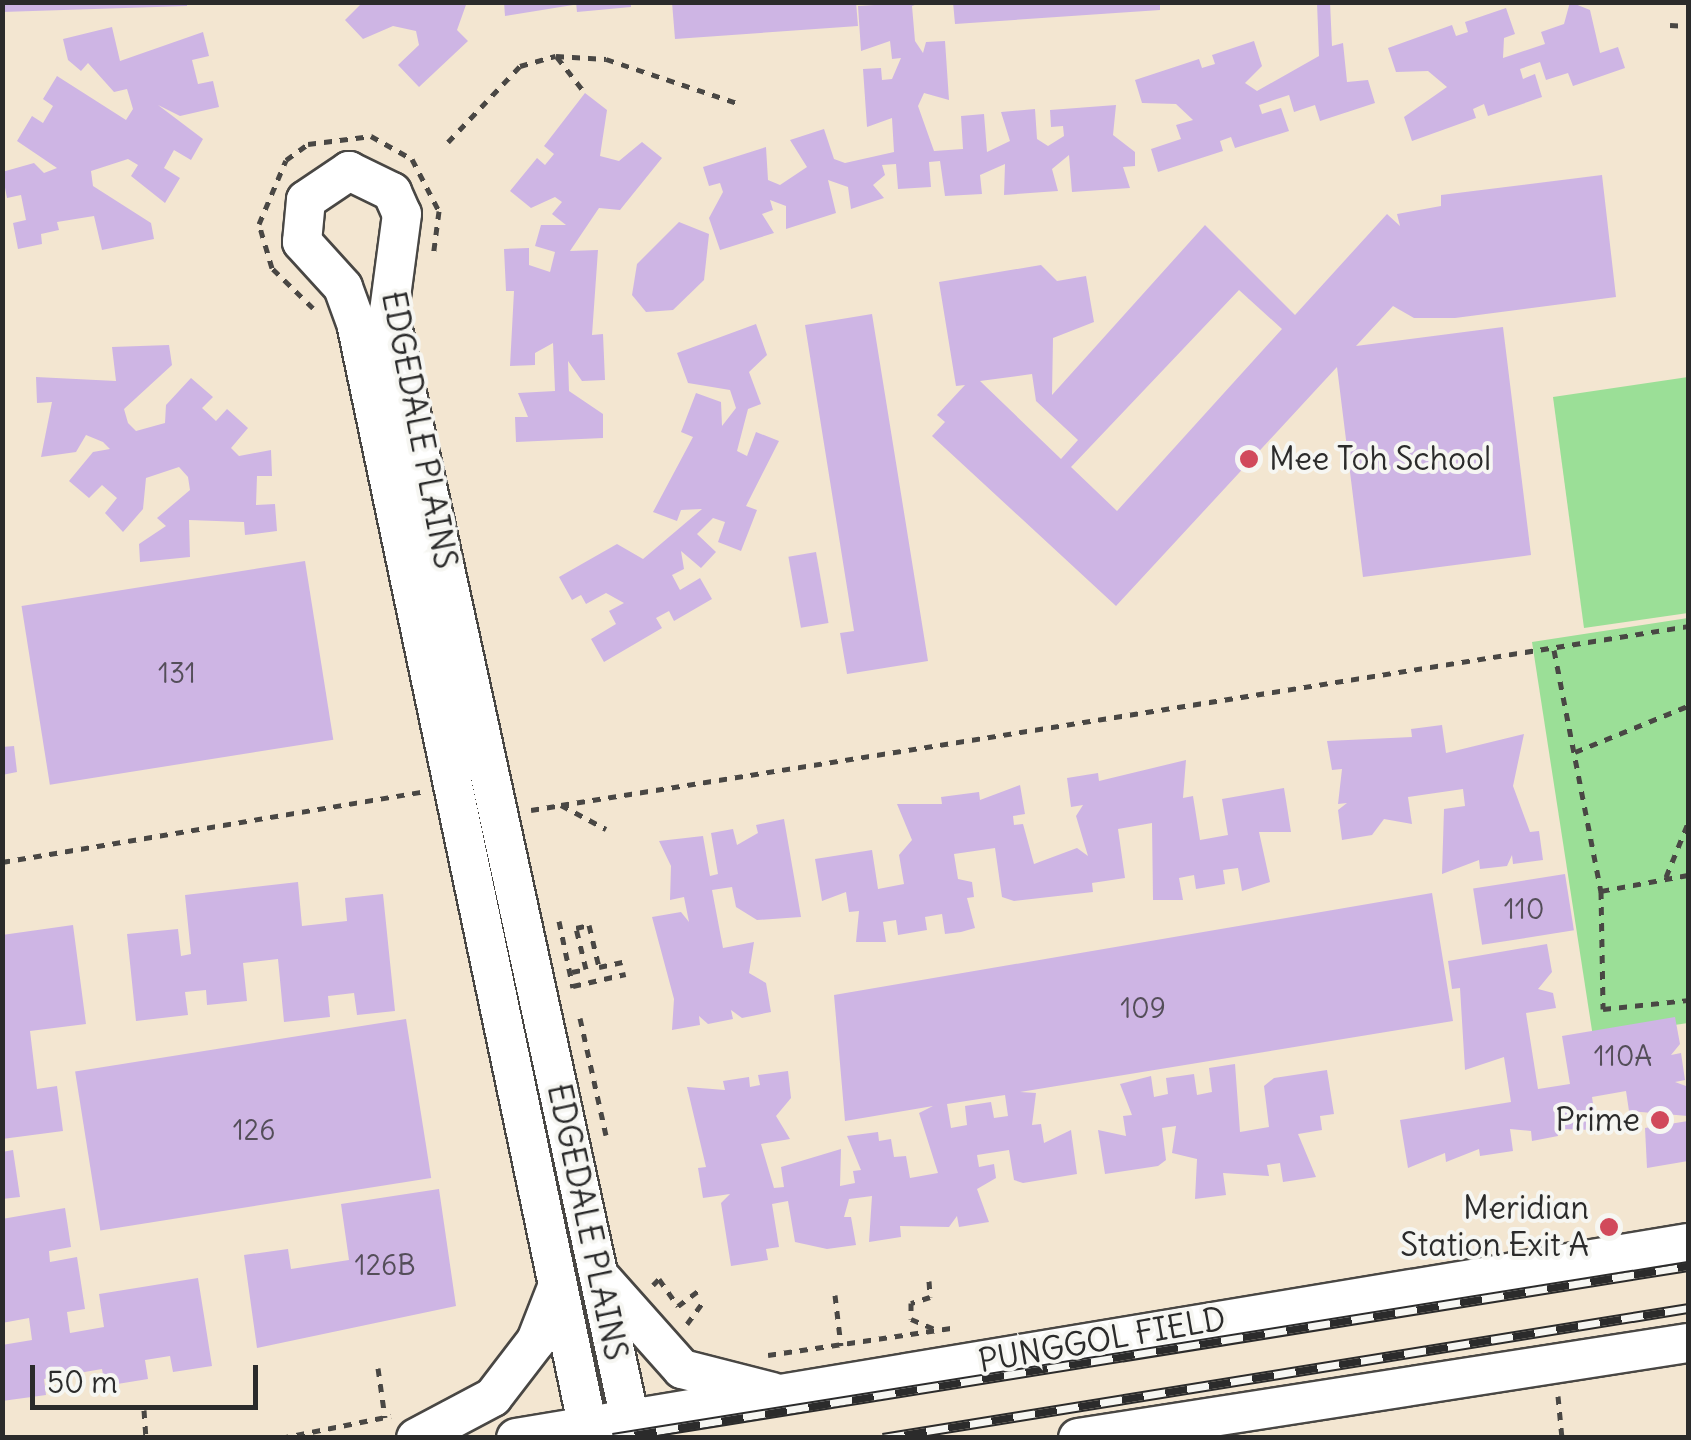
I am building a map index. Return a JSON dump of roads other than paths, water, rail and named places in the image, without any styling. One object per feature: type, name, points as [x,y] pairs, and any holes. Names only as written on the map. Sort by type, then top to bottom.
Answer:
[{"type":"street","name":"EDGEDALE PLAINS","points":[[588,1433],[356,323],[343,287],[302,242],[306,200],[348,172],[392,192],[402,214],[388,310],[593,1268],[633,1429]]},
{"type":"street","name":"PUNGGOL FIELD","points":[[516,1438],[633,1429],[780,1394],[1688,1243]]},
{"type":"street","points":[[593,1268],[682,1369],[780,1394]]},
{"type":"street","points":[[401,1423],[493,1397],[536,1342],[556,1290]]},
{"type":"street","points":[[1078,1438],[1688,1343]]},
{"type":"railway","points":[[613,1438],[1688,1266]]},
{"type":"railway","points":[[883,1438],[1688,1308]]},
{"type":"place","name":"Mee Toh School","points":[[1249,459]]},
{"type":"place","name":"Prime","points":[[1660,1120]]},
{"type":"place","name":"Meridian Station Exit A","points":[[1609,1227]]}]
